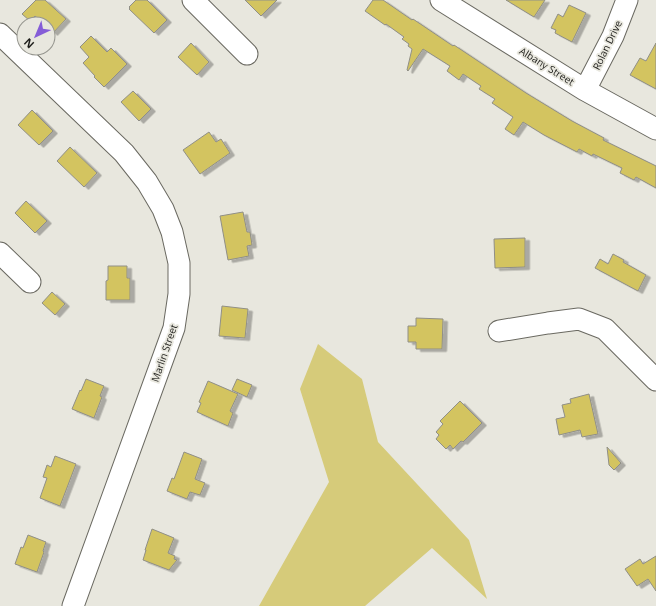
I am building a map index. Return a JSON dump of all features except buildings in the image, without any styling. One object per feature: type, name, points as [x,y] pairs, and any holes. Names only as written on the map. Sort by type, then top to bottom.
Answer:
[{"type":"street","points":[[192,0],[248,54]]},
{"type":"street","name":"Albany Street","points":[[441,0],[585,90],[656,129]]},
{"type":"street","name":"Rolan Drive","points":[[585,90],[613,36],[627,0]]},
{"type":"street","name":"Marlin Street","points":[[0,34],[124,153],[147,182],[163,209],[172,232],[179,263],[179,294],[174,328],[73,606]]},
{"type":"street","points":[[0,253],[30,282]]},
{"type":"street","points":[[499,331],[579,319],[605,330],[656,380]]},
{"type":"shaded area","points":[[318,344],[362,379],[378,442],[469,540],[487,599],[432,548],[365,606],[259,606],[329,482],[300,389]]}]
